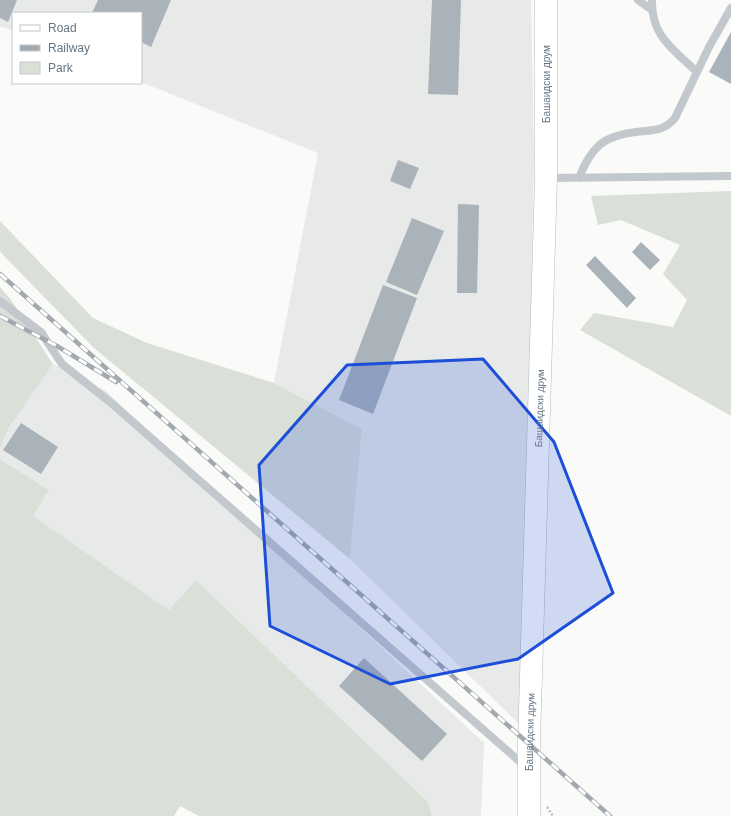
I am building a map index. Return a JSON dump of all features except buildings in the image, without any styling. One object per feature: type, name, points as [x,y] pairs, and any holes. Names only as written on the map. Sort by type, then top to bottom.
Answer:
[{"type":"street","name":"Башаидски друм","points":[[529,816],[529,770],[546,178],[546,0]]},
{"type":"lane","points":[[638,0],[652,10]]},
{"type":"lane","points":[[652,0],[655,25],[662,38],[697,72]]},
{"type":"lane","points":[[579,178],[586,161],[594,150],[604,141],[622,134],[661,129],[675,118],[697,72],[731,8]]},
{"type":"lane","points":[[546,178],[731,176]]},
{"type":"lane","points":[[0,301],[42,333],[62,364],[116,407],[529,770]]},
{"type":"highlighted area","points":[[483,359],[554,442],[613,593],[518,659],[390,684],[270,626],[259,465],[347,365]]},
{"type":"shaded area","points":[[0,0],[531,0],[534,155],[523,728],[350,559],[362,429],[274,383],[318,153],[142,82],[142,12],[12,12],[12,31],[0,26]]},
{"type":"shaded area","points":[[53,364],[106,391],[484,743],[481,816],[432,816],[428,802],[196,580],[169,610],[33,516],[49,490],[0,459],[0,449],[8,429]]},
{"type":"green space","points":[[731,191],[731,416],[580,330],[594,313],[673,327],[687,300],[663,274],[680,245],[621,220],[598,225],[591,196]]},
{"type":"green space","points":[[0,221],[93,318],[147,343],[274,383],[362,429],[350,559],[94,348],[0,251]]},
{"type":"green space","points":[[0,287],[11,300],[53,364],[8,429],[0,449]]},
{"type":"green space","points":[[0,459],[49,490],[33,516],[169,610],[196,580],[428,802],[432,816],[199,816],[180,806],[174,816],[0,816]]},
{"type":"railway","points":[[0,274],[610,816]]},
{"type":"railway","points":[[0,316],[57,346],[116,382]]}]
